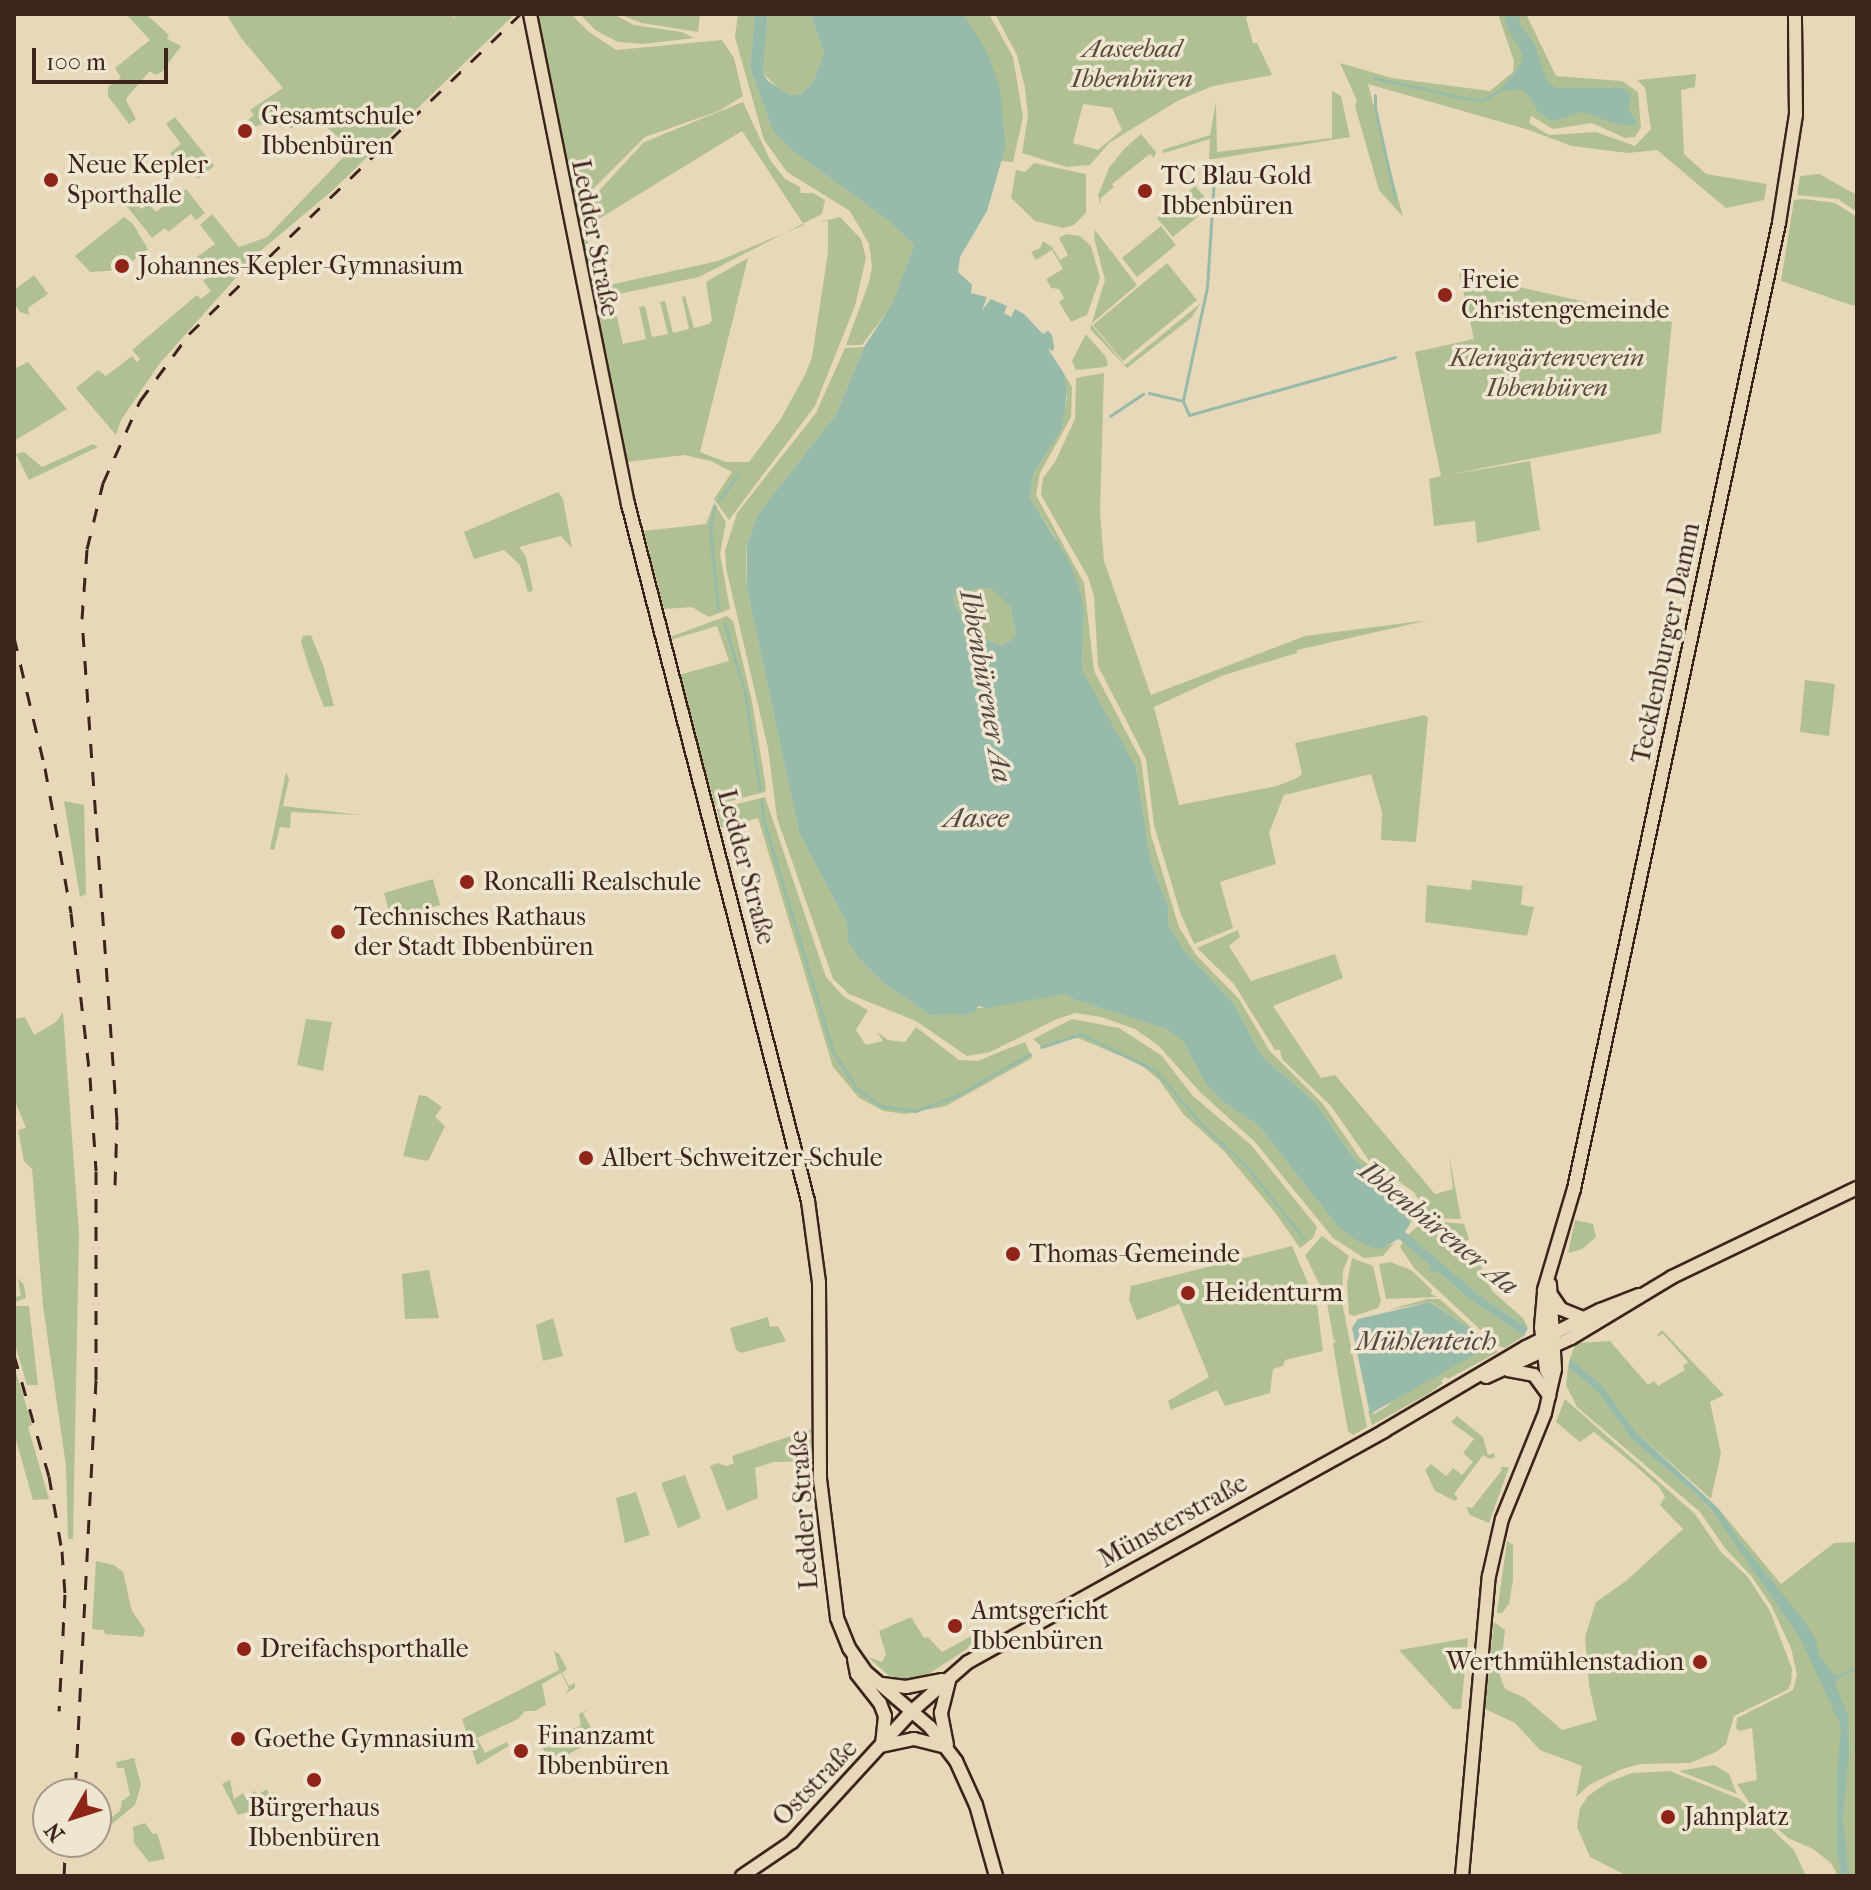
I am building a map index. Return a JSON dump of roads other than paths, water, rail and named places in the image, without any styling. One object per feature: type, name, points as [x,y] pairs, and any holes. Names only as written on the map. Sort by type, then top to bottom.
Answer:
[{"type":"main road","name":"Ledder Straße","points":[[530,14],[628,504],[808,1201],[820,1291],[820,1479],[833,1603],[840,1630],[853,1656],[948,1749]]},
{"type":"main road","name":"Tecklenburger Damm","points":[[1549,1342],[1541,1305],[1574,1189],[1779,223],[1796,115],[1795,14]]},
{"type":"main road","name":"Münsterstraße","points":[[912,1711],[950,1676],[1018,1633],[1466,1384],[1857,1188]]},
{"type":"main road","name":"Tecklenburger Damm","points":[[1549,1277],[1549,1342]]},
{"type":"main road","points":[[1550,1294],[1561,1309],[1583,1318]]},
{"type":"main road","name":"Münsterstraße","points":[[1466,1384],[1505,1370],[1583,1318],[1639,1295]]},
{"type":"main road","points":[[1462,1876],[1489,1576],[1502,1519],[1549,1396],[1555,1369],[1549,1342]]},
{"type":"main road","points":[[1505,1370],[1534,1375],[1549,1396]]},
{"type":"main road","points":[[853,1656],[857,1674],[880,1703],[885,1716],[881,1746],[914,1739],[948,1749]]},
{"type":"main road","points":[[879,1684],[914,1687],[950,1676]]},
{"type":"main road","points":[[950,1676],[941,1713],[948,1749],[976,1805],[996,1876]]},
{"type":"main road","name":"Oststraße","points":[[742,1876],[792,1842],[912,1711]]},
{"type":"water","name":"Aasee","points":[[755,14],[768,14],[763,73],[768,81],[790,95],[800,95],[813,82],[824,53],[810,14],[964,14],[988,54],[1000,88],[1006,145],[987,211],[960,257],[958,272],[979,291],[1040,321],[1052,335],[1053,351],[1048,349],[1063,372],[1067,386],[1065,411],[1062,428],[1033,475],[1030,498],[1068,559],[1079,587],[1084,610],[1082,670],[1136,767],[1151,862],[1168,906],[1169,926],[1184,950],[1232,1001],[1263,1057],[1314,1101],[1356,1161],[1404,1199],[1410,1224],[1405,1232],[1478,1294],[1528,1328],[1524,1336],[1469,1299],[1438,1272],[1428,1269],[1433,1268],[1399,1239],[1380,1249],[1373,1248],[1337,1226],[1258,1125],[1222,1101],[1205,1083],[1182,1040],[1166,1029],[1075,1000],[1066,994],[989,1008],[978,1006],[975,1012],[960,1016],[956,1013],[931,1016],[884,984],[859,959],[848,942],[847,924],[799,833],[747,589],[747,543],[758,514],[836,414],[864,347],[892,304],[914,245],[886,219],[790,149],[773,131],[750,68]],"holes":[[[981,588],[992,589],[1010,607],[1016,634],[1001,645],[976,636],[956,606],[953,595]]]},
{"type":"water","points":[[1504,14],[1518,14],[1521,26],[1534,43],[1547,81],[1556,88],[1622,88],[1631,93],[1629,110],[1637,122],[1636,126],[1616,124],[1583,112],[1552,121],[1538,112],[1522,90],[1499,91],[1521,64],[1522,53],[1507,28]]},
{"type":"water","name":"Mühlenteich","points":[[1430,1302],[1474,1332],[1479,1342],[1478,1353],[1370,1414],[1352,1328],[1358,1319]]},
{"type":"water","points":[[1570,1358],[1601,1384],[1636,1432],[1718,1508],[1739,1540],[1803,1619],[1816,1640],[1819,1654],[1837,1678],[1836,1686],[1848,1715],[1849,1753],[1843,1820],[1849,1876],[1842,1876],[1837,1854],[1837,1773],[1841,1727],[1801,1640],[1714,1513],[1632,1440],[1599,1393],[1568,1367]]},
{"type":"waterway","points":[[1374,78],[1469,99],[1482,100],[1499,91]]},
{"type":"waterway","points":[[1375,95],[1375,108],[1395,199]]},
{"type":"waterway","points":[[1183,400],[1207,287],[1215,163]]},
{"type":"waterway","points":[[1149,393],[1183,401],[1189,415],[1395,357]]},
{"type":"waterway","points":[[1110,416],[1143,394]]},
{"type":"waterway","points":[[719,500],[738,475]]},
{"type":"waterway","points":[[715,506],[710,528],[718,609]]},
{"type":"waterway","points":[[724,623],[745,693],[760,790]]},
{"type":"waterway","points":[[761,801],[765,825],[833,1051],[856,1088],[881,1106],[915,1111],[956,1096],[1030,1054]]},
{"type":"waterway","points":[[1041,1047],[1081,1034],[1156,1071],[1201,1124],[1248,1168],[1303,1238]]},
{"type":"waterway","points":[[1835,1678],[1853,1669]]},
{"type":"railway","points":[[115,1185],[117,1121],[82,619],[87,549],[103,483],[140,401],[189,334],[520,14]]},
{"type":"railway","points":[[14,637],[45,768],[71,913],[90,1077],[96,1171],[96,1380],[76,1778]]},
{"type":"railway","points":[[14,1355],[49,1476],[62,1551],[65,1594],[59,1711]]},
{"type":"railway","points":[[64,1876],[65,1858]]},
{"type":"place","name":"Gesamtschule Ibbenbüren","points":[[245,131]]},
{"type":"place","name":"Neue Kepler Sporthalle","points":[[51,180]]},
{"type":"place","name":"TC Blau-Gold Ibbenbüren","points":[[1145,191]]},
{"type":"place","name":"Johannes-Kepler-Gymnasium","points":[[122,266]]},
{"type":"place","name":"Freie Christengemeinde","points":[[1445,295]]},
{"type":"place","name":"Roncalli Realschule","points":[[467,882]]},
{"type":"place","name":"Technisches Rathaus der Stadt Ibbenbüren","points":[[338,932]]},
{"type":"place","name":"Albert-Schweitzer-Schule","points":[[586,1158]]},
{"type":"place","name":"Thomas-Gemeinde","points":[[1013,1254]]},
{"type":"place","name":"Heidenturm","points":[[1188,1293]]},
{"type":"place","name":"Amtsgericht Ibbenbüren","points":[[955,1626]]},
{"type":"place","name":"Dreifachsporthalle","points":[[244,1649]]},
{"type":"place","name":"Werthmühlenstadion","points":[[1700,1662]]},
{"type":"place","name":"Goethe Gymnasium","points":[[238,1739]]},
{"type":"place","name":"Finanzamt Ibbenbüren","points":[[521,1751]]},
{"type":"place","name":"Bürgerhaus Ibbenbüren","points":[[314,1780]]},
{"type":"place","name":"Jahnplatz","points":[[1668,1817]]},
{"type":"park label","name":"Aaseebad Ibbenbüren","points":[[1132,64]]},
{"type":"park label","name":"Kleingärtenverein Ibbenbüren","points":[[1547,373]]},
{"type":"water label","name":"Ibbenbürener Aa","points":[[986,686]]},
{"type":"water label","name":"Ibbenbürener Aa","points":[[1439,1228]]}]
